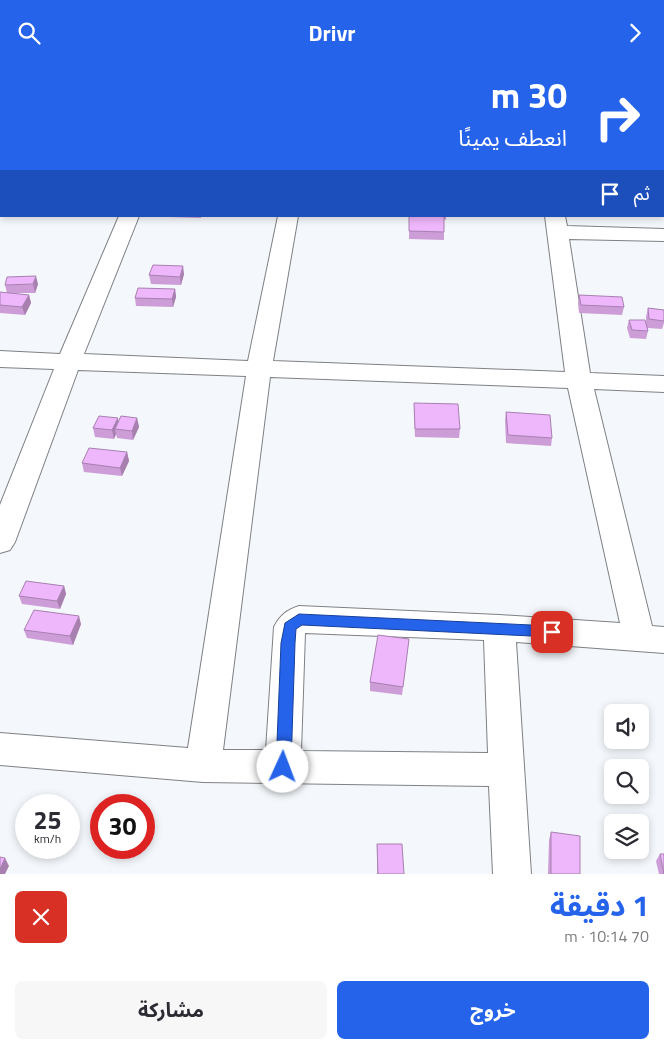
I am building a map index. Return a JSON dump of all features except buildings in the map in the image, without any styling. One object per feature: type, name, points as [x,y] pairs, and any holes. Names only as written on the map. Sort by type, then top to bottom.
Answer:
[{"type":"street","points":[[0,542],[69,362],[129,217]]},
{"type":"street","points":[[203,766],[259,369],[288,217]]},
{"type":"street","points":[[283,767],[288,643],[290,627],[299,619],[499,628],[652,639],[579,380],[556,224],[664,235]]},
{"type":"street","points":[[0,359],[664,384]]},
{"type":"street","points":[[499,628],[512,874]]},
{"type":"street","points":[[0,749],[203,766],[506,770]]},
{"type":"route","points":[[283,767],[288,643],[290,627],[299,619],[552,632]]}]
